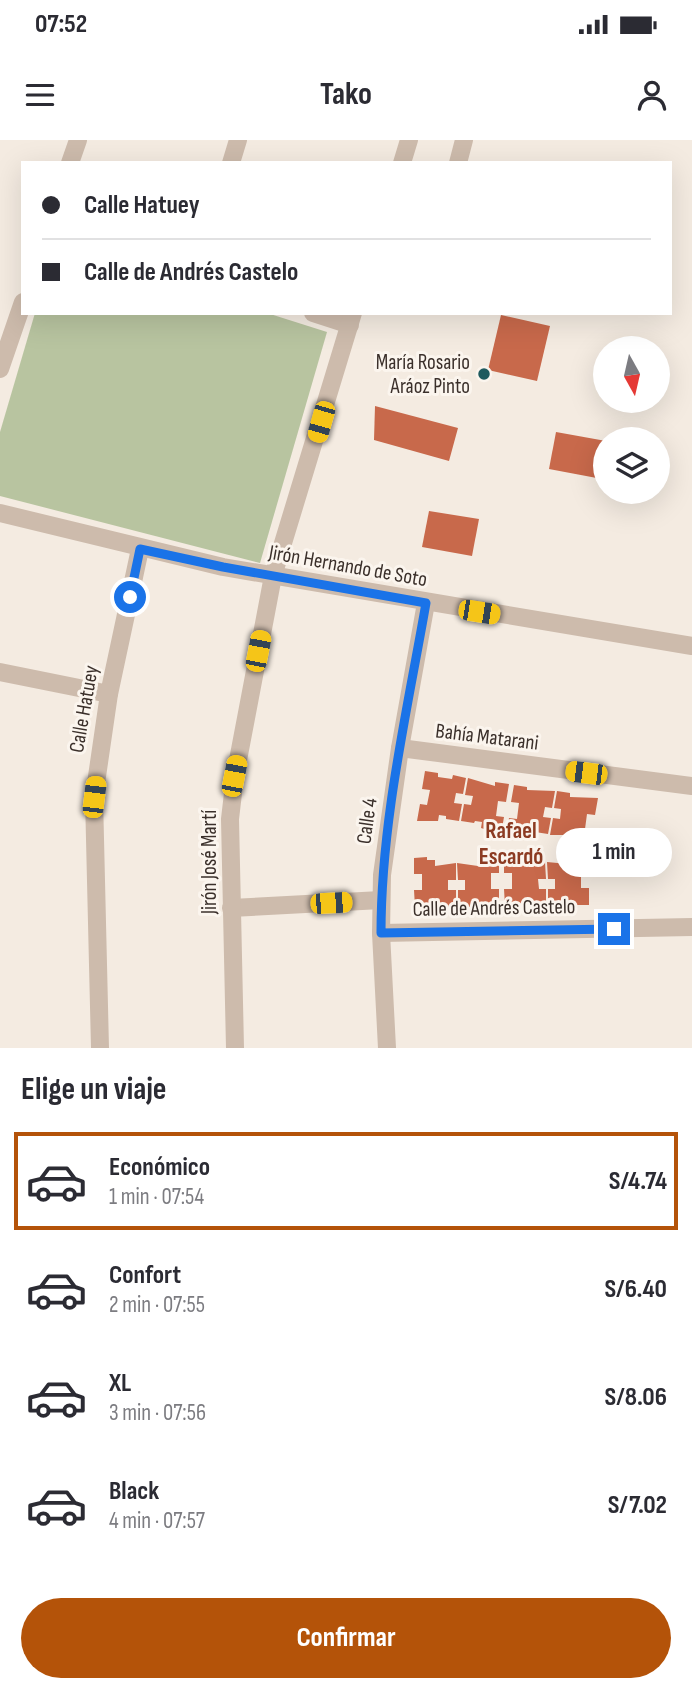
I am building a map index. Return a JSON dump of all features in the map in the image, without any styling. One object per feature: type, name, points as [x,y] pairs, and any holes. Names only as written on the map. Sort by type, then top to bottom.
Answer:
[{"type":"street","points":[[71,161],[78,140]]},
{"type":"street","points":[[232,161],[238,140]]},
{"type":"street","points":[[403,161],[409,140]]},
{"type":"street","points":[[459,161],[464,140]]},
{"type":"street","points":[[0,369],[21,308]]},
{"type":"street","points":[[326,315],[351,319]]},
{"type":"street","name":"Jirón José Martí","points":[[235,1048],[230,819],[234,776],[273,576],[351,319]]},
{"type":"street","name":"Jirón Hernando de Soto","points":[[0,513],[140,549],[273,576],[692,646]]},
{"type":"street","name":"Calle Hatuey","points":[[100,1048],[94,797],[109,694],[140,549]]},
{"type":"street","name":"Calle 4","points":[[387,1048],[381,933],[382,875],[400,748],[426,603]]},
{"type":"street","points":[[0,672],[109,694]]},
{"type":"street","name":"Bahía Matarani","points":[[400,748],[692,786]]},
{"type":"street","points":[[231,908],[381,900]]},
{"type":"street","name":"Calle de Andrés Castelo","points":[[381,933],[692,927]]},
{"type":"green space","points":[[34,315],[273,315],[327,332],[260,563],[0,496],[0,432]]},
{"type":"building","points":[[501,315],[550,326],[537,381],[488,370]]},
{"type":"building","points":[[375,406],[458,428],[449,461],[374,440]]},
{"type":"building","points":[[556,432],[593,439],[593,477],[549,469]]},
{"type":"building","points":[[429,511],[479,519],[472,556],[422,547]]},
{"type":"building","points":[[425,771],[438,773],[438,777],[452,779],[453,775],[466,778],[463,794],[456,793],[454,803],[462,804],[459,821],[439,815],[438,821],[417,821],[420,804],[427,805],[430,790],[422,789]]},
{"type":"building","points":[[468,778],[495,786],[495,782],[509,784],[506,802],[498,801],[496,816],[504,817],[501,834],[481,828],[482,822],[461,821],[464,804],[471,805],[473,796],[465,795]]},
{"type":"building","points":[[514,785],[527,787],[527,790],[555,791],[552,808],[545,807],[543,817],[551,818],[548,834],[528,829],[527,835],[506,834],[509,818],[517,819],[519,803],[511,802]]},
{"type":"building","points":[[557,791],[570,793],[570,797],[598,798],[595,815],[587,814],[585,829],[593,831],[590,847],[570,842],[571,835],[550,835],[553,818],[560,819],[561,809],[554,808]]},
{"type":"building","points":[[576,855],[589,855],[589,872],[581,872],[581,888],[589,888],[589,905],[576,905],[576,902],[548,906],[548,889],[555,889],[555,879],[548,879],[547,862],[568,864],[568,858],[576,858]]},
{"type":"building","points":[[486,856],[499,856],[499,873],[491,873],[491,889],[499,889],[499,906],[471,903],[472,907],[458,907],[458,890],[465,890],[465,880],[458,880],[457,863],[478,866],[478,859],[486,859]]},
{"type":"building","points":[[504,856],[525,859],[525,865],[545,862],[546,879],[538,879],[539,889],[546,889],[546,906],[518,903],[518,906],[505,906],[504,889],[512,889],[512,873],[504,873]]},
{"type":"building","points":[[427,857],[427,860],[435,860],[435,866],[456,863],[456,880],[448,880],[448,890],[456,890],[456,907],[442,907],[443,904],[415,907],[414,890],[422,890],[422,874],[414,874],[414,858]]},
{"type":"place","name":"María Rosario Aráoz Pinto","points":[[484,374]]},
{"type":"district","name":"Rafael Escardó","points":[[511,844]]},
{"type":"route","points":[[130,597],[140,549],[223,567],[426,603],[400,748],[382,875],[381,933],[614,929]]}]
